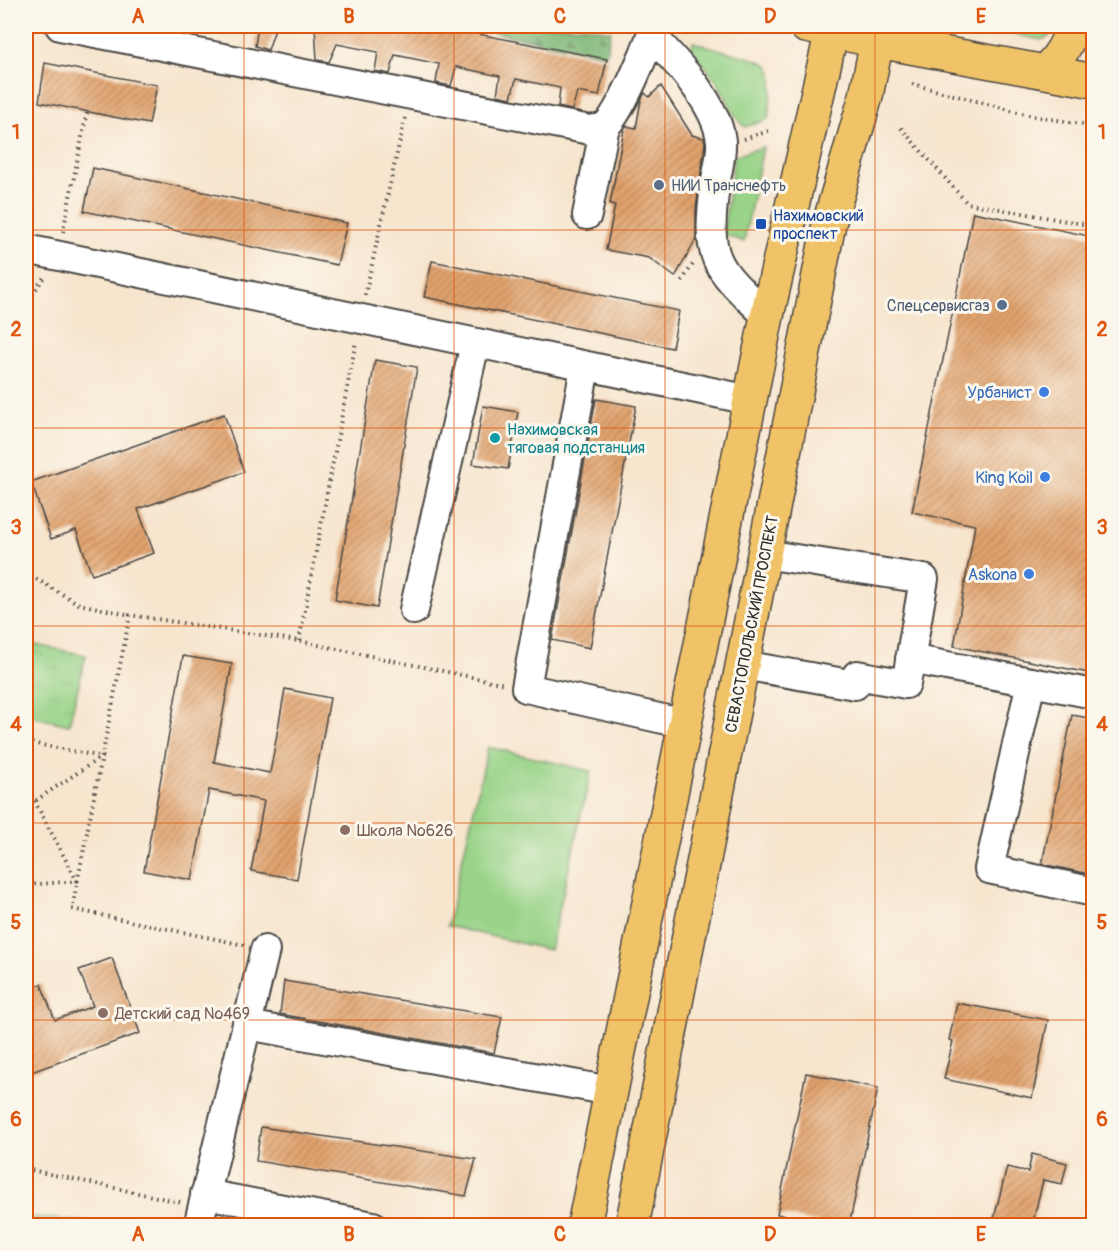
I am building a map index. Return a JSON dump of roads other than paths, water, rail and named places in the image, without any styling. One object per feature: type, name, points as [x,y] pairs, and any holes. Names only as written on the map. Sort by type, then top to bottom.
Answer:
[{"type":"main road","points":[[1046,71],[1061,55],[1072,26]]},
{"type":"main road","points":[[584,1226],[824,28],[879,33],[1094,81]]},
{"type":"main road","name":"СЕВАСТОПОЛЬСКИЙ ПРОСПЕКТ","points":[[632,1226],[829,224],[867,96],[879,33]]},
{"type":"lane","points":[[60,26],[590,130],[605,126]]},
{"type":"lane","points":[[653,30],[705,101],[717,127],[721,153],[711,232],[712,247],[718,263],[730,281],[767,316]]},
{"type":"lane","points":[[587,215],[605,126],[628,90],[653,30]]},
{"type":"lane","points":[[26,249],[750,400]]},
{"type":"lane","points":[[414,610],[475,344]]},
{"type":"lane","points":[[585,367],[526,688],[685,724]]},
{"type":"lane","points":[[743,665],[856,680],[906,684],[924,579],[764,554]]},
{"type":"lane","points":[[910,659],[1094,694]]},
{"type":"lane","points":[[1031,682],[989,869],[1094,892]]},
{"type":"lane","points":[[265,950],[202,1209],[373,1226]]},
{"type":"lane","points":[[247,1025],[611,1091]]},
{"type":"place","name":"НИИ Транснефть","points":[[659,185]]},
{"type":"place","name":"Нахимовский проспект","points":[[761,224]]},
{"type":"place","name":"Спецсервисгаз","points":[[1002,305]]},
{"type":"place","name":"Урбанист","points":[[1044,392]]},
{"type":"place","name":"Нахимовская тяговая подстанция","points":[[495,438]]},
{"type":"place","name":"King Koil","points":[[1045,477]]},
{"type":"place","name":"Askona","points":[[1029,574]]},
{"type":"place","name":"Школа №626","points":[[345,830]]},
{"type":"place","name":"Детский сад №469","points":[[103,1013]]}]
